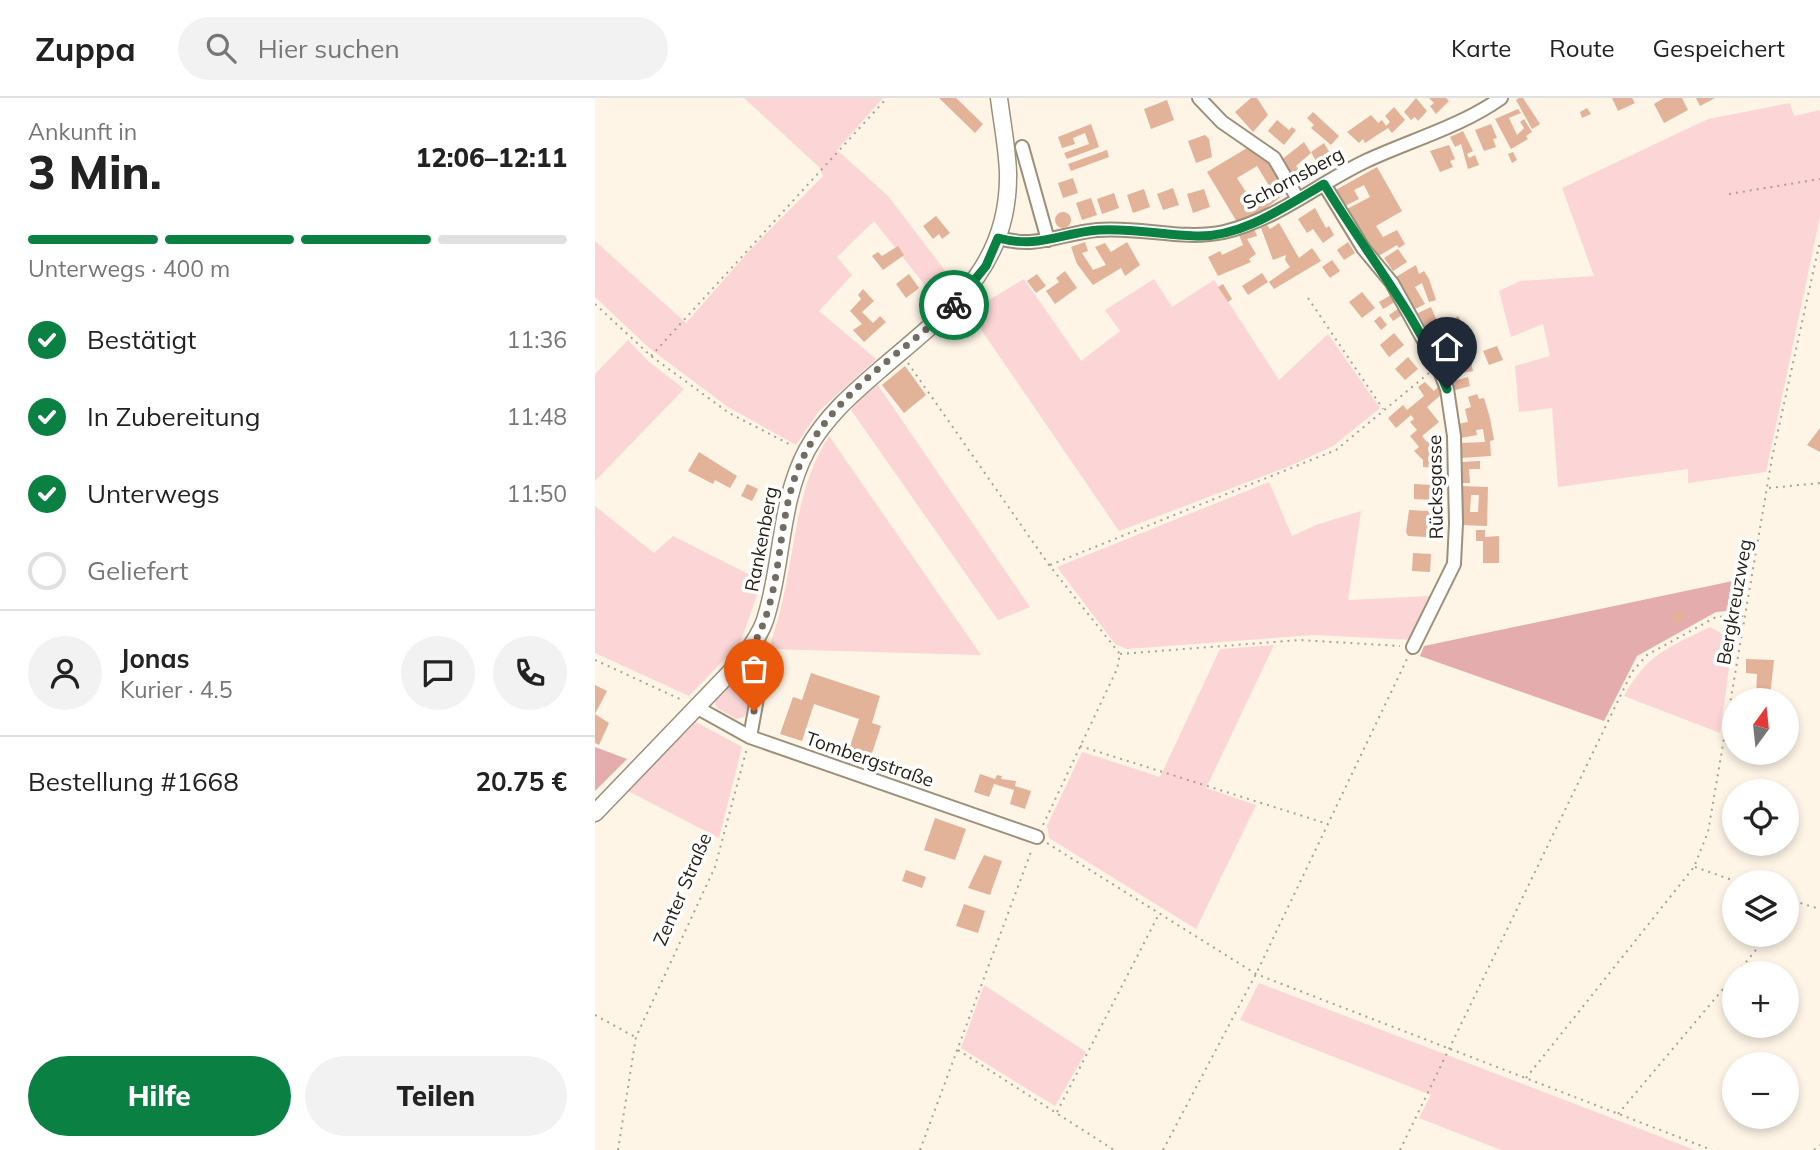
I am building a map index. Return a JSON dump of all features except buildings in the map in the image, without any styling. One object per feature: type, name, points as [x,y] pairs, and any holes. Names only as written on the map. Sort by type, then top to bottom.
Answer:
[{"type":"main road","name":"Rankenberg","points":[[595,813],[741,661],[757,638],[765,622],[795,476],[821,427],[843,402],[961,299],[986,266],[998,238],[1006,206],[1008,172],[999,98]]},
{"type":"street","points":[[1199,98],[1222,122],[1274,158],[1298,199]]},
{"type":"street","name":"Schornsberg","points":[[998,238],[1022,245],[1097,230],[1139,229],[1197,236],[1226,232],[1262,219],[1365,161],[1476,116],[1500,98]]},
{"type":"street","points":[[1022,148],[1048,240]]},
{"type":"street","name":"Rücksgasse","points":[[1324,184],[1363,248],[1392,284],[1438,366],[1447,389],[1454,436],[1457,523],[1454,564],[1413,647]]},
{"type":"street","points":[[750,737],[764,660],[757,638]]},
{"type":"street","name":"Tombergstraße","points":[[695,707],[750,737],[1037,837]]},
{"type":"path","points":[[651,356],[887,98]]},
{"type":"path","points":[[1729,194],[1820,179]]},
{"type":"path","name":"Bergkreuzweg","points":[[1526,1078],[1694,867],[1708,832],[1769,488],[1772,458],[1820,241]]},
{"type":"path","points":[[1308,298],[1384,409]]},
{"type":"path","points":[[595,304],[651,356],[729,413],[806,452]]},
{"type":"path","points":[[900,352],[1049,565],[1120,654],[1117,669],[1037,837],[921,1150]]},
{"type":"path","points":[[1049,565],[1336,450],[1438,366]]},
{"type":"path","points":[[1769,488],[1820,482]]},
{"type":"path","points":[[1400,1150],[1632,672],[1647,655],[1716,618],[1745,616]]},
{"type":"path","points":[[1120,654],[1300,640],[1413,647],[1256,974],[1163,1150]]},
{"type":"path","points":[[595,660],[695,707]]},
{"type":"path","name":"Zenter Straße","points":[[618,1150],[636,1037],[715,867],[750,737]]},
{"type":"path","points":[[1080,746],[1329,824]]},
{"type":"path","points":[[1037,837],[1256,974],[1712,1150]]},
{"type":"path","points":[[1694,867],[1722,877]]},
{"type":"path","points":[[1799,902],[1820,909]]},
{"type":"path","points":[[1057,1112],[1159,914]]},
{"type":"path","points":[[1747,961],[1759,947]]},
{"type":"path","points":[[1618,1114],[1722,991]]},
{"type":"path","points":[[595,1015],[636,1037]]},
{"type":"path","points":[[957,1049],[1114,1150]]},
{"type":"path","points":[[1814,1150],[1820,1145]]},
{"type":"shaded area","points":[[744,98],[883,98],[837,150],[888,196],[956,285],[939,303],[874,221],[837,257],[852,275],[819,311],[876,359],[819,411],[796,445],[728,407],[649,348],[595,297],[595,241],[686,323],[749,251],[823,176],[819,167]]},
{"type":"shaded area","points":[[1790,103],[1794,116],[1820,110],[1820,217],[1766,472],[1688,483],[1688,469],[1558,487],[1552,408],[1519,412],[1515,366],[1550,356],[1543,324],[1511,337],[1499,291],[1520,281],[1594,276],[1562,188],[1708,119]]},
{"type":"shaded area","points":[[1024,279],[1081,361],[1120,331],[1105,310],[1154,279],[1172,307],[1214,280],[1279,380],[1328,334],[1380,408],[1333,446],[1290,466],[1119,531],[969,312]]},
{"type":"shaded area","points":[[628,340],[648,361],[684,389],[595,481],[595,374]]},
{"type":"shaded area","points":[[875,381],[1030,607],[998,620],[851,410]]},
{"type":"shaded area","points":[[829,436],[981,655],[769,649],[786,585],[803,498],[809,477]]},
{"type":"shaded area","points":[[1269,482],[1292,536],[1316,525],[1361,511],[1348,600],[1430,596],[1413,640],[1314,635],[1127,649],[1115,644],[1057,567]]},
{"type":"shaded area","points":[[595,506],[654,553],[673,536],[762,581],[740,643],[689,696],[595,653]]},
{"type":"shaded area","points":[[1747,578],[1741,610],[1716,612],[1637,656],[1604,721],[1420,656],[1424,646]]},
{"type":"shaded area","points":[[1710,627],[1733,640],[1726,688],[1722,688],[1720,733],[1624,696],[1642,670],[1660,653]]},
{"type":"shaded area","points":[[1274,645],[1206,788],[1256,805],[1196,929],[1049,838],[1047,826],[1082,752],[1160,777],[1220,649]]},
{"type":"shaded area","points":[[752,655],[758,655],[754,695],[744,717],[736,719],[717,708],[714,701]]},
{"type":"shaded area","points":[[696,722],[742,747],[719,838],[628,791]]},
{"type":"shaded area","points":[[595,747],[627,759],[595,791]]},
{"type":"shaded area","points":[[1259,983],[1695,1150],[1501,1150],[1419,1118],[1431,1095],[1240,1020]]},
{"type":"shaded area","points":[[984,985],[1086,1052],[1055,1106],[961,1048]]},
{"type":"way so far","points":[[754,711],[764,660],[757,638],[765,622],[795,476],[806,452],[821,427],[843,402],[954,305]]},
{"type":"route","points":[[954,305],[986,266],[998,238],[1022,245],[1097,230],[1139,229],[1197,236],[1226,232],[1262,219],[1324,184],[1363,248],[1392,284],[1438,366],[1447,389]]}]
